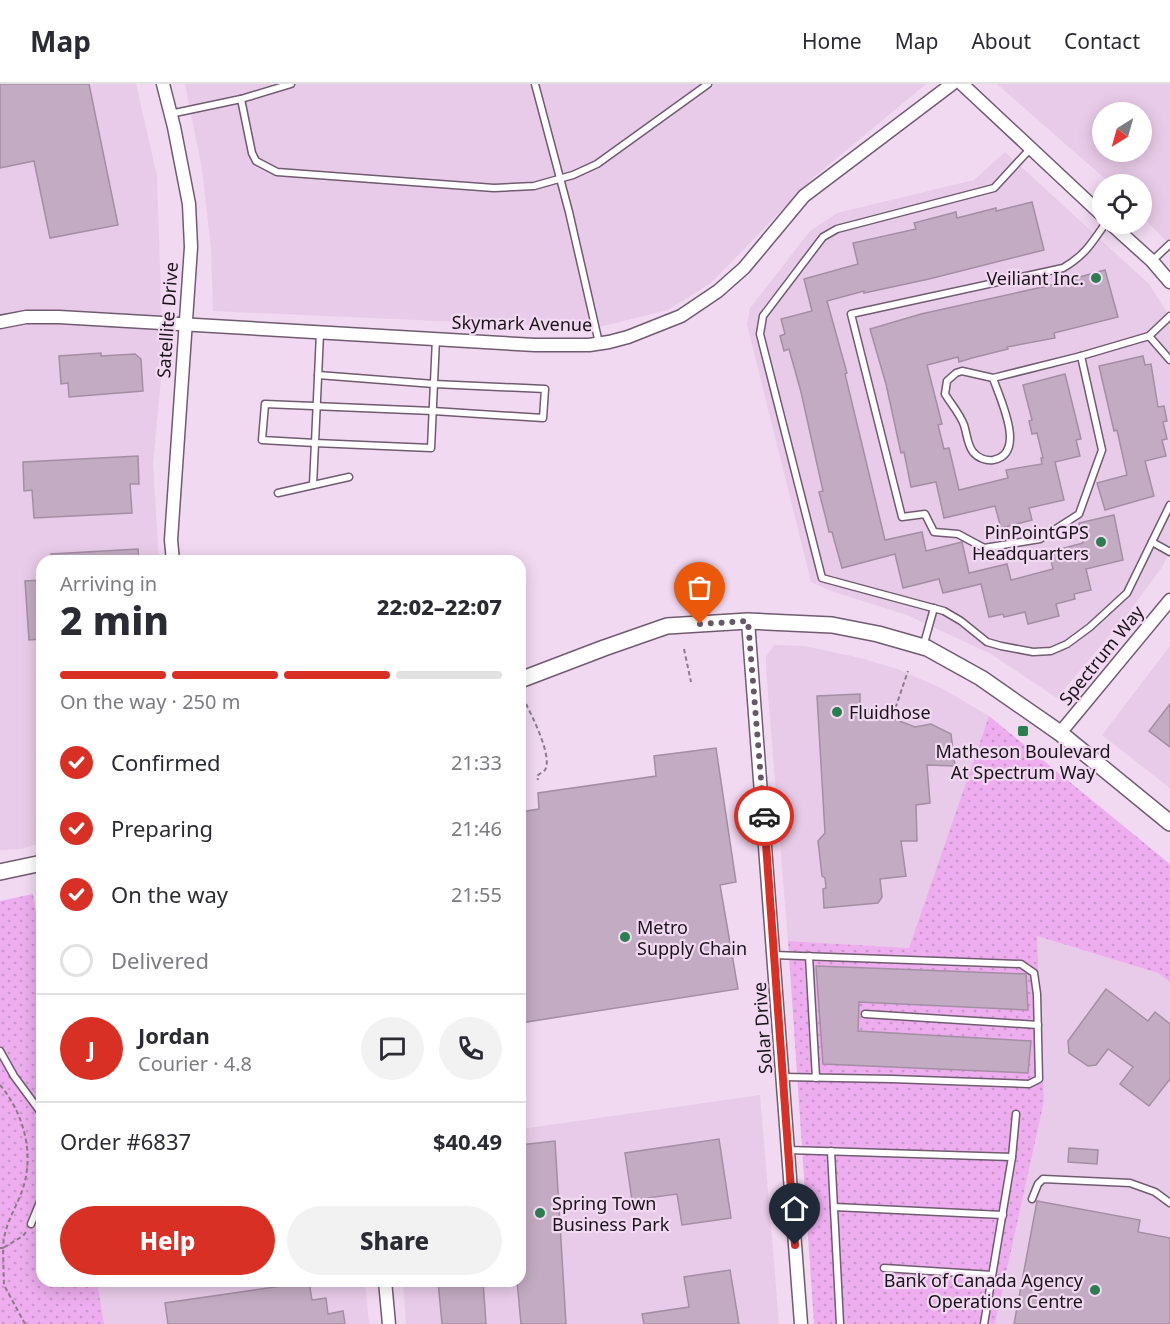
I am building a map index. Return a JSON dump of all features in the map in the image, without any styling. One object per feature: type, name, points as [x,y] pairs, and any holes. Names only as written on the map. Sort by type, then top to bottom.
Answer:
[{"type":"street","name":"Satellite Drive","points":[[163,84],[189,204],[191,247],[171,540],[172,555]]},
{"type":"street","name":"Skymark Avenue","points":[[0,322],[26,317],[59,317],[536,345],[599,343],[628,337],[681,316],[718,291],[744,268],[804,196],[952,84]]},
{"type":"street","points":[[962,84],[1092,206]]},
{"type":"street","points":[[1123,234],[1152,261],[1170,282]]},
{"type":"street","name":"Spectrum Way","points":[[1060,733],[1170,600]]},
{"type":"street","points":[[526,678],[667,626],[748,621],[832,625],[878,634],[922,647],[981,678],[1060,733],[1170,823]]},
{"type":"street","name":"Solar Drive","points":[[748,621],[801,1324]]},
{"type":"street","points":[[0,872],[36,864]]},
{"type":"street","points":[[385,1287],[389,1324]]},
{"type":"lane","points":[[170,114],[241,99],[291,84]]},
{"type":"lane","points":[[535,84],[569,212],[599,343]]},
{"type":"lane","points":[[241,99],[252,153],[256,161],[278,172],[494,188],[534,186],[597,164],[708,84]]},
{"type":"lane","points":[[1030,149],[994,188],[837,229],[823,237],[768,308],[760,325],[760,334],[822,578],[934,608],[961,621],[987,642],[1033,652],[1051,651],[1067,644],[1090,627],[1127,593],[1170,505]]},
{"type":"lane","points":[[1081,356],[1102,450],[1079,514],[1040,539],[984,548],[958,534],[934,532],[926,514],[902,518],[850,314],[1063,268],[1077,260],[1098,234]]},
{"type":"lane","points":[[1152,261],[1170,244]]},
{"type":"lane","points":[[993,378],[1012,435],[1003,456],[991,460],[978,457],[974,453],[964,425],[945,394],[945,387],[951,376],[962,371],[993,378],[1081,356],[1149,336],[1170,316]]},
{"type":"lane","points":[[313,485],[320,332]]},
{"type":"lane","points":[[1149,336],[1170,360]]},
{"type":"lane","points":[[318,375],[434,384],[545,389],[543,418],[433,411],[266,404],[262,440],[431,448],[433,411],[434,384],[436,339]]},
{"type":"lane","points":[[278,493],[349,477]]},
{"type":"lane","points":[[1152,542],[1170,552]]},
{"type":"lane","points":[[922,647],[934,608]]},
{"type":"lane","points":[[774,955],[1021,964],[1034,973],[1037,994],[1039,1079],[1029,1084],[783,1077]]},
{"type":"lane","points":[[809,956],[816,1078]]},
{"type":"lane","points":[[865,1014],[1038,1025]]},
{"type":"lane","points":[[0,1051],[14,1076],[36,1106]]},
{"type":"lane","points":[[984,1324],[1012,1157],[1016,1114]]},
{"type":"lane","points":[[788,1150],[1012,1157]]},
{"type":"lane","points":[[831,1151],[840,1324]]},
{"type":"lane","points":[[1032,1199],[1038,1184],[1043,1179],[1130,1183],[1155,1192],[1170,1203]]},
{"type":"lane","points":[[834,1207],[1003,1215]]},
{"type":"lane","points":[[31,1224],[36,1212]]},
{"type":"lane","points":[[884,1268],[992,1275]]},
{"type":"path","points":[[684,649],[691,682]]},
{"type":"path","points":[[893,715],[909,672]]},
{"type":"path","points":[[526,704],[538,731],[547,762],[545,769],[537,776],[538,780]]},
{"type":"path","points":[[0,1085],[8,1094],[24,1125],[27,1156],[25,1182],[8,1221],[2,1248],[3,1285],[25,1324]]},
{"type":"path","points":[[2,1248],[23,1236],[31,1224]]},
{"type":"shaded area","points":[[0,84],[136,84],[157,176],[163,357],[153,464],[159,555],[36,555],[36,844],[22,849],[0,850]]},
{"type":"shaded area","points":[[185,84],[926,84],[813,178],[711,283],[668,310],[595,328],[213,311],[211,249],[202,169]]},
{"type":"shaded area","points":[[997,84],[1170,84],[1170,245],[1152,226],[1152,174],[1100,174]]},
{"type":"shaded area","points":[[1005,152],[1149,284],[1170,317],[1170,552],[1162,567],[1129,612],[1057,698],[991,654],[907,615],[831,591],[811,582],[747,324],[750,308],[810,231],[837,213],[974,180]]},
{"type":"shaded area","points":[[774,645],[804,646],[861,658],[900,670],[943,689],[989,716],[909,948],[788,941],[766,669],[766,657]]},
{"type":"shaded area","points":[[1170,646],[1170,788],[1102,735]]},
{"type":"shaded area","points":[[989,716],[1170,864],[1170,982],[1158,973],[1037,936],[1044,1101],[995,1324],[814,1324],[788,941],[909,948]]},
{"type":"shaded area","points":[[33,894],[36,912],[36,1287],[98,1287],[104,1324],[0,1324],[0,901]]},
{"type":"shaded area","points":[[1037,936],[1158,973],[1170,982],[1170,1324],[995,1324],[1044,1101]]},
{"type":"shaded area","points":[[760,1095],[779,1324],[406,1324],[403,1287],[526,1287],[526,1128]]},
{"type":"shaded area","points":[[98,1287],[366,1287],[369,1324],[104,1324]]},
{"type":"building","points":[[0,84],[89,84],[118,225],[50,238],[34,161],[0,168]]},
{"type":"building","points":[[1032,202],[1044,250],[929,279],[864,293],[864,291],[827,301],[847,373],[845,374],[885,540],[922,532],[926,551],[962,542],[969,573],[1007,564],[1011,580],[1053,569],[1049,552],[1083,543],[1079,523],[1114,515],[1123,560],[1086,569],[1091,590],[1074,594],[1075,599],[1056,604],[1059,616],[1028,624],[1025,612],[1004,617],[1003,614],[989,617],[981,584],[943,593],[939,579],[903,588],[895,554],[842,568],[832,532],[829,532],[819,492],[823,491],[801,392],[789,349],[784,351],[780,336],[785,334],[781,319],[812,311],[804,279],[858,264],[853,243],[916,229],[914,223],[956,212],[957,218]]},
{"type":"building","points":[[1105,270],[1118,317],[1054,333],[1055,338],[1007,347],[1008,349],[959,362],[958,357],[927,365],[942,424],[938,425],[944,449],[949,448],[959,490],[1008,478],[1006,470],[1042,464],[1041,458],[1043,458],[1037,433],[1032,434],[1029,421],[1032,420],[1023,385],[1065,374],[1081,439],[1076,440],[1080,456],[1055,462],[1064,500],[1029,508],[1032,520],[1001,528],[995,506],[944,518],[936,482],[911,487],[904,452],[901,453],[886,384],[870,329],[921,314],[1047,286]]},
{"type":"building","points":[[101,353],[101,356],[135,354],[141,359],[143,391],[69,397],[68,383],[61,384],[59,356]]},
{"type":"building","points":[[1143,356],[1145,365],[1151,364],[1158,407],[1164,406],[1167,421],[1163,422],[1167,439],[1162,440],[1166,456],[1145,461],[1154,496],[1105,510],[1097,483],[1127,475],[1099,366]]},
{"type":"building","points":[[138,456],[139,484],[130,484],[132,513],[34,518],[32,490],[24,491],[23,462]]},
{"type":"building","points":[[138,549],[138,555],[51,555]]},
{"type":"building","points":[[36,580],[36,639],[29,640],[25,581]]},
{"type":"building","points":[[860,694],[860,706],[915,727],[931,724],[951,734],[955,766],[927,765],[930,803],[916,805],[917,841],[901,841],[906,876],[880,879],[882,897],[878,903],[824,908],[823,889],[826,888],[825,878],[822,876],[818,841],[825,833],[817,696]]},
{"type":"building","points":[[1170,704],[1170,747],[1149,731]]},
{"type":"building","name":"Metro Supply Chain","points":[[716,748],[736,882],[720,885],[738,989],[526,1022],[526,811],[539,809],[538,793],[656,776],[654,756]]},
{"type":"building","points":[[816,966],[1026,974],[1028,1010],[859,1002],[858,1031],[1031,1041],[1028,1073],[823,1064]]},
{"type":"building","points":[[1106,989],[1148,1021],[1155,1012],[1170,1024],[1170,1079],[1149,1106],[1120,1084],[1133,1067],[1108,1049],[1096,1065],[1088,1066],[1069,1053],[1068,1041]]},
{"type":"building","points":[[719,1139],[731,1218],[682,1225],[677,1194],[632,1200],[625,1153]]},
{"type":"building","name":"Spring Town Business Park","points":[[555,1141],[566,1324],[521,1324],[518,1287],[526,1287],[526,1144]]},
{"type":"building","points":[[1069,1148],[1098,1150],[1097,1164],[1068,1162]]},
{"type":"building","name":"Bank of Canada Agency Operations Centre","points":[[1037,1201],[1140,1220],[1138,1232],[1170,1238],[1170,1324],[1014,1324]]},
{"type":"building","points":[[730,1270],[739,1324],[644,1324],[642,1314],[689,1307],[684,1277]]},
{"type":"building","points":[[275,1287],[310,1287],[312,1300],[326,1298],[328,1314],[343,1311],[345,1324],[168,1324],[165,1303]]},
{"type":"building","points":[[439,1287],[483,1287],[486,1324],[442,1324]]},
{"type":"way so far","points":[[700,624],[748,621],[764,816]]},
{"type":"place","name":"Veiliant Inc.","points":[[1096,278]]},
{"type":"place","name":"PinPointGPS Headquarters","points":[[1101,542]]},
{"type":"place","name":"Fluidhose","points":[[837,712]]},
{"type":"place","name":"Matheson Boulevard At Spectrum Way","points":[[1023,731]]},
{"type":"place","name":"Metro Supply Chain","points":[[625,937]]},
{"type":"place","name":"Spring Town Business Park","points":[[540,1213]]},
{"type":"place","name":"Bank of Canada Agency Operations Centre","points":[[1095,1290]]},
{"type":"route","points":[[764,816],[795,1245]]}]
